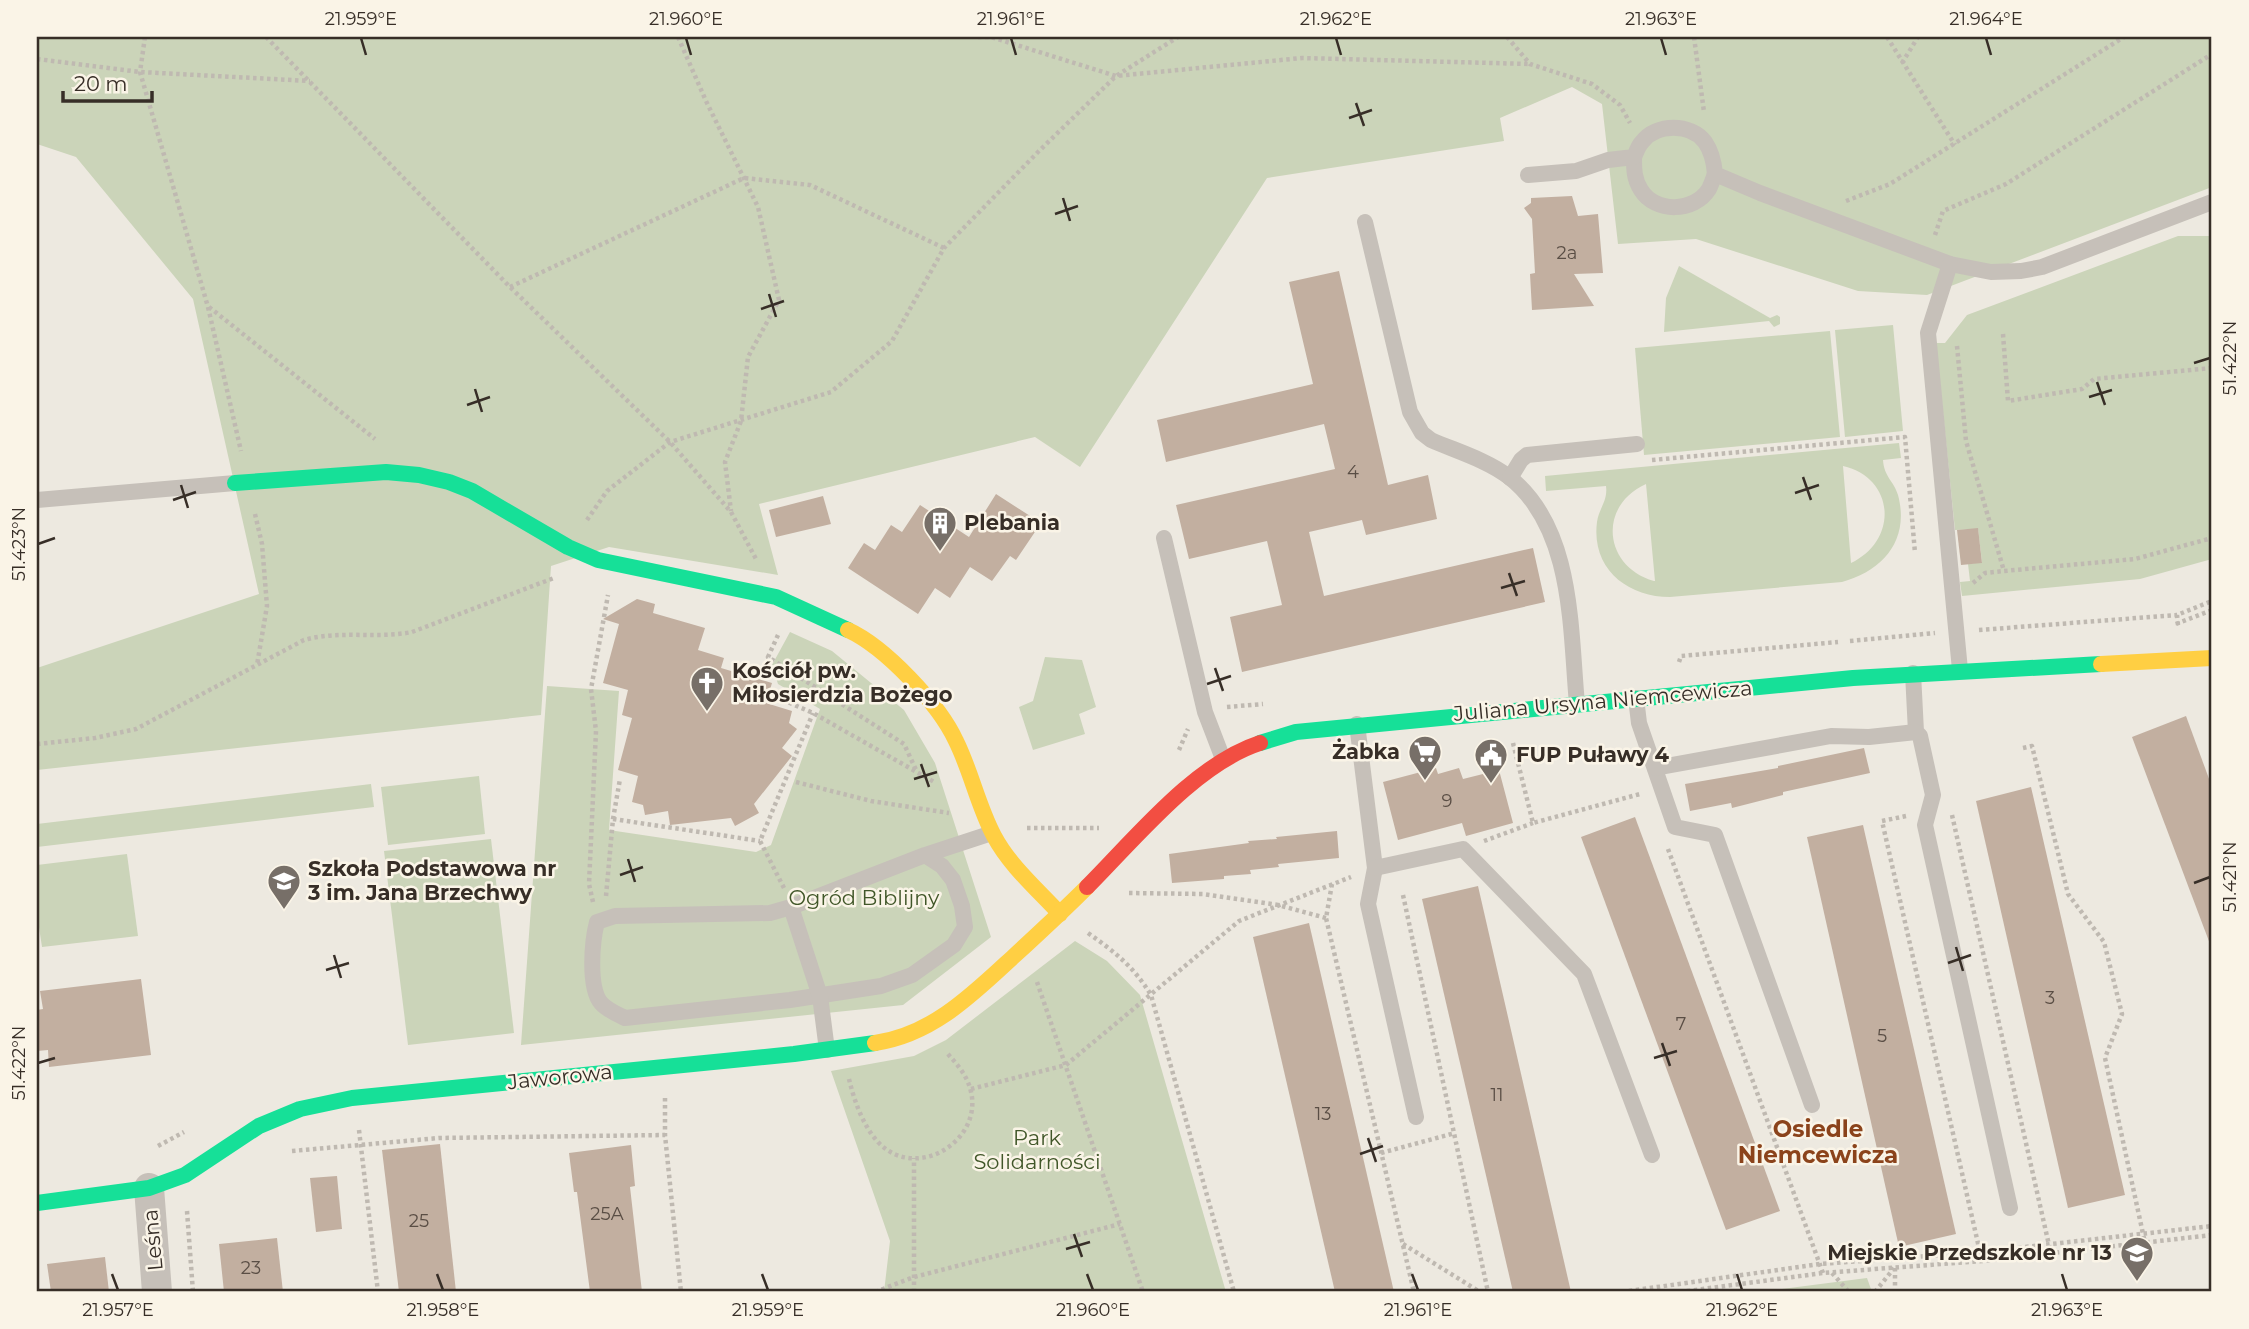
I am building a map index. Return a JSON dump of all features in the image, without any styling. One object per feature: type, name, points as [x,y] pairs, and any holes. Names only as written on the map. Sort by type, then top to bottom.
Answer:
[{"type":"street","points":[[241,482],[386,472],[419,475],[472,491],[568,547],[598,560],[776,597],[853,633],[889,660],[926,695],[956,740],[992,833],[1006,857],[1060,914]]},
{"type":"street","name":"Juliana Ursyna Niemcewicza","points":[[1060,914],[1188,786],[1223,759],[1256,744],[1296,732],[1357,724],[1913,673],[2212,658]]},
{"type":"street","name":"Jaworowa","points":[[37,1203],[149,1188],[185,1175],[259,1126],[300,1110],[352,1098],[883,1042],[932,1023],[962,1004],[1060,914]]},
{"type":"street","name":"Leśna","points":[[149,1188],[157,1292]]},
{"type":"lane","points":[[1674,127],[1690,130],[1704,140],[1713,156],[1715,174],[1708,191],[1693,203],[1676,208],[1657,204],[1642,192],[1634,176],[1634,157],[1642,141],[1655,131],[1674,127]]},
{"type":"lane","points":[[1528,175],[1576,171],[1608,160],[1634,157]]},
{"type":"lane","points":[[1715,174],[1927,256],[1950,264],[1991,272],[2042,267],[2212,202]]},
{"type":"lane","points":[[1365,222],[1415,424],[1431,440],[1497,469],[1510,478],[1541,515],[1551,535],[1567,597],[1577,704]]},
{"type":"lane","points":[[1950,264],[1928,333],[1960,670]]},
{"type":"lane","points":[[1510,478],[1521,460],[1527,456],[1637,444]]},
{"type":"lane","points":[[37,500],[241,482]]},
{"type":"lane","points":[[1164,538],[1205,712],[1223,759]]},
{"type":"lane","points":[[1913,673],[1916,732],[1920,736],[1933,795],[1925,825],[2010,1208]]},
{"type":"lane","points":[[1636,698],[1639,723],[1675,827],[1715,835],[1812,1105]]},
{"type":"lane","points":[[1357,724],[1376,868],[1368,904],[1416,1117]]},
{"type":"lane","points":[[1655,768],[1831,736],[1869,737],[1916,732]]},
{"type":"lane","points":[[925,855],[942,866],[953,880],[962,906],[964,927],[954,945],[912,975],[881,986],[820,996],[625,1018],[603,1006],[596,994],[592,941],[597,922],[615,916],[770,913],[789,900],[925,855],[975,839],[992,833]]},
{"type":"lane","points":[[1376,868],[1463,849],[1584,974],[1651,1155]]},
{"type":"lane","points":[[789,900],[820,996],[827,1050]]},
{"type":"path","points":[[145,37],[140,72],[208,307],[241,482],[262,544],[267,606],[257,665]]},
{"type":"path","points":[[266,37],[510,287],[670,442],[731,512],[776,597]]},
{"type":"path","points":[[678,37],[758,207],[779,300],[748,357],[741,421],[725,462],[731,512]]},
{"type":"path","points":[[978,37],[991,37],[1116,76],[1302,58],[1530,64],[1592,84],[1620,105],[1642,141]]},
{"type":"path","points":[[568,547],[607,491],[670,442],[831,392],[892,341],[944,248],[1116,76],[1178,37]]},
{"type":"path","points":[[1507,37],[1530,64]]},
{"type":"path","points":[[1694,37],[1706,126],[1704,140]]},
{"type":"path","points":[[1886,37],[1955,145]]},
{"type":"path","points":[[1902,63],[1918,37]]},
{"type":"path","points":[[1812,213],[1890,184],[2124,37]]},
{"type":"path","points":[[1927,256],[1943,211],[2006,184],[2212,54]]},
{"type":"path","points":[[37,59],[140,72],[310,81]]},
{"type":"path","points":[[510,287],[744,178],[810,185],[944,248]]},
{"type":"path","points":[[208,307],[377,441]]},
{"type":"path","points":[[2003,334],[2008,401],[2082,389],[2094,379],[2212,368]]},
{"type":"path","points":[[1957,345],[1966,441],[2004,571]]},
{"type":"path","points":[[1637,444],[1638,461],[1905,437],[1915,553]]},
{"type":"path","points":[[1953,589],[1968,587],[1985,573],[2135,559],[2212,538]]},
{"type":"path","points":[[37,744],[94,738],[136,729],[304,640],[323,635],[391,636],[412,632],[598,560]]},
{"type":"path","points":[[597,922],[589,884],[596,731],[591,689],[608,591]]},
{"type":"path","points":[[2178,633],[2177,615],[2212,601]]},
{"type":"path","points":[[768,657],[904,744],[917,772]]},
{"type":"path","points":[[776,697],[813,713],[937,784]]},
{"type":"path","points":[[789,900],[760,841],[813,713]]},
{"type":"path","points":[[1513,743],[1533,823]]},
{"type":"path","points":[[2023,748],[2032,746],[2068,894],[2104,942],[2122,1014],[2105,1058],[2145,1243]]},
{"type":"path","points":[[597,922],[607,894],[613,819],[620,779]]},
{"type":"path","points":[[796,782],[871,801],[965,815],[975,839]]},
{"type":"path","points":[[1463,849],[1533,823],[1647,792]]},
{"type":"path","points":[[1949,803],[2051,1254]]},
{"type":"path","points":[[1929,811],[1882,821],[1982,1261]]},
{"type":"path","points":[[613,819],[760,841]]},
{"type":"path","points":[[992,833],[1005,828],[1104,828]]},
{"type":"path","points":[[1667,845],[1823,1273]]},
{"type":"path","points":[[971,1089],[1066,1065],[1239,921],[1376,868]]},
{"type":"path","points":[[1332,884],[1326,918],[1414,1292]]},
{"type":"path","points":[[1124,893],[1203,894],[1278,905],[1326,918]]},
{"type":"path","points":[[1403,895],[1488,1292]]},
{"type":"path","points":[[1060,914],[1122,957],[1141,979],[1150,995],[1234,1292]]},
{"type":"path","points":[[1032,970],[1143,1292]]},
{"type":"path","points":[[849,1075],[865,1123],[879,1143],[895,1154],[914,1158],[936,1155],[954,1145],[971,1113],[971,1089],[961,1068],[944,1049]]},
{"type":"path","points":[[665,1086],[665,1135],[681,1292]]},
{"type":"path","points":[[359,1126],[378,1292]]},
{"type":"path","points":[[1381,1153],[1455,1133]]},
{"type":"path","points":[[281,1152],[439,1138],[665,1135]]},
{"type":"path","points":[[914,1158],[914,1292]]},
{"type":"path","points":[[188,1205],[186,1217],[193,1292]]},
{"type":"path","points":[[875,1292],[914,1277],[1120,1224]]},
{"type":"path","points":[[1622,1292],[1820,1264],[1980,1252],[2212,1226]]},
{"type":"path","points":[[1680,1292],[1831,1272],[1982,1261],[2212,1235]]},
{"type":"path","points":[[1403,1243],[1480,1292]]},
{"type":"path","points":[[1875,1292],[1895,1267]]},
{"type":"path","points":[[1895,1267],[1895,1292]]},
{"type":"path","points":[[1831,1272],[1849,1292]]},
{"type":"path","points":[[1740,1283],[1743,1292]]},
{"type":"green space","points":[[37,37],[2212,37],[2212,187],[1927,295],[1858,291],[1696,239],[1618,244],[1602,104],[1572,87],[1500,118],[1504,141],[1267,178],[1080,467],[1035,437],[759,504],[778,575],[609,547],[551,566],[541,715],[37,770],[37,668],[259,594],[193,299],[76,157],[37,144]]},
{"type":"green space","points":[[2178,236],[2212,236],[2212,559],[2140,579],[1962,596],[1960,582],[1970,581],[1968,564],[1982,562],[1978,529],[1955,530],[1936,343],[1945,343],[1967,315]]},
{"type":"green space","points":[[1679,266],[1770,318],[1777,315],[1780,317],[1780,324],[1774,327],[1769,321],[1664,332],[1666,298]]},
{"type":"green space","points":[[1893,325],[1903,431],[1845,437],[1835,330]]},
{"type":"green space","points":[[1830,331],[1840,437],[1644,455],[1635,348]]},
{"type":"green space","points":[[1899,443],[1901,458],[1883,460],[1885,471],[1898,495],[1900,526],[1890,551],[1881,562],[1857,577],[1842,582],[1670,597],[1654,596],[1640,592],[1615,577],[1600,553],[1597,522],[1606,496],[1606,486],[1546,491],[1545,476]],"holes":[[[1843,466],[1860,473],[1873,483],[1881,496],[1884,510],[1883,525],[1877,540],[1867,553],[1851,563]],[[1646,484],[1655,581],[1637,574],[1625,563],[1613,536],[1614,521],[1620,506],[1630,494]]]},
{"type":"green space","name":"Ogród Biblijny","points":[[790,632],[832,651],[904,710],[935,763],[991,937],[903,1005],[521,1045],[547,686],[619,691],[609,830],[756,852],[771,845],[820,709],[778,684],[772,665]]},
{"type":"green space","points":[[1045,657],[1082,660],[1096,707],[1079,714],[1085,734],[1033,750],[1019,707],[1033,701]]},
{"type":"green space","points":[[479,776],[485,834],[388,845],[381,787]]},
{"type":"green space","points":[[371,784],[374,807],[37,847],[37,824]]},
{"type":"green space","points":[[491,839],[514,1033],[408,1045],[384,851]]},
{"type":"green space","points":[[127,854],[138,936],[42,947],[37,914],[37,865]]},
{"type":"green space","name":"Park Solidarności","points":[[1075,941],[1107,961],[1140,995],[1226,1292],[884,1292],[890,1241],[831,1071],[914,1056],[946,1040]]},
{"type":"green space","points":[[1867,1278],[1872,1292],[1758,1292]]},
{"type":"building","points":[[1572,196],[1578,216],[1598,214],[1603,273],[1574,274],[1594,306],[1532,310],[1530,274],[1535,273],[1532,219],[1524,208],[1531,203],[1531,198]]},
{"type":"building","points":[[1339,271],[1388,485],[1428,475],[1437,519],[1366,535],[1362,520],[1309,532],[1324,596],[1533,548],[1545,602],[1242,672],[1230,617],[1282,605],[1267,541],[1189,559],[1176,505],[1335,469],[1324,424],[1166,462],[1157,420],[1313,384],[1289,282]]},
{"type":"building","name":"Plebania","points":[[996,494],[1041,523],[1016,560],[1010,556],[992,581],[970,567],[950,598],[935,588],[918,614],[848,568],[864,543],[875,550],[891,525],[902,532],[920,505],[969,537]]},
{"type":"building","points":[[823,496],[831,524],[776,537],[769,510]]},
{"type":"building","points":[[1978,528],[1982,563],[1961,565],[1957,530]]},
{"type":"building","name":"Kościół pw. Miłosierdzia Bożego","points":[[637,599],[655,604],[653,613],[705,628],[698,650],[724,658],[721,668],[772,683],[766,703],[792,711],[789,723],[797,729],[782,748],[792,756],[754,804],[759,813],[735,826],[731,818],[670,825],[668,811],[645,815],[643,805],[632,802],[638,776],[618,770],[632,718],[622,715],[628,690],[603,683],[619,624],[603,619]]},
{"type":"building","points":[[2186,716],[2212,787],[2210,944],[2132,737]]},
{"type":"building","points":[[1864,748],[1870,773],[1783,792],[1783,795],[1732,808],[1731,803],[1690,811],[1685,784],[1778,768]]},
{"type":"building","points":[[1436,768],[1438,774],[1459,768],[1463,779],[1499,770],[1513,823],[1466,836],[1462,823],[1398,840],[1383,782]]},
{"type":"building","points":[[2031,787],[2125,1195],[2068,1208],[1976,801]]},
{"type":"building","points":[[1635,817],[1780,1211],[1726,1230],[1581,837]]},
{"type":"building","points":[[1863,825],[1956,1234],[1899,1247],[1807,837]]},
{"type":"building","points":[[1337,831],[1339,858],[1278,864],[1279,867],[1250,870],[1251,874],[1224,876],[1224,879],[1172,883],[1169,854],[1277,839],[1276,837]]},
{"type":"building","points":[[1478,886],[1571,1292],[1513,1292],[1422,899]]},
{"type":"building","points":[[1309,923],[1394,1292],[1335,1292],[1253,937]]},
{"type":"building","points":[[141,979],[151,1055],[49,1067],[48,1050],[37,1051],[37,1010],[43,1009],[40,991]]},
{"type":"building","points":[[440,1144],[456,1292],[399,1292],[382,1150]]},
{"type":"building","points":[[631,1145],[635,1186],[630,1187],[642,1292],[590,1292],[569,1153]]},
{"type":"building","points":[[337,1176],[342,1229],[316,1232],[310,1178]]},
{"type":"building","points":[[277,1238],[283,1292],[224,1292],[219,1244]]},
{"type":"building","points":[[105,1257],[109,1292],[51,1292],[47,1264]]},
{"type":"traffic: fast","points":[[235,483],[386,472],[419,475],[449,482],[472,491],[568,547],[598,560],[776,597],[848,630]]},
{"type":"traffic: fast","points":[[1260,743],[1296,732],[1853,678],[2101,664]]},
{"type":"traffic: fast","points":[[37,1203],[149,1188],[185,1175],[259,1126],[300,1109],[352,1098],[794,1054],[875,1043]]},
{"type":"traffic: slow","points":[[848,630],[863,638],[894,663],[937,710],[956,741],[983,813],[1000,847],[1060,914]]},
{"type":"traffic: slow","points":[[2101,664],[2212,658]]},
{"type":"traffic: slow","points":[[875,1043],[896,1039],[915,1031],[950,1011],[983,985],[1087,887]]},
{"type":"traffic: jam","points":[[1087,887],[1189,785],[1236,753],[1260,743]]},
{"type":"place","name":"Plebania","points":[[940,553]]},
{"type":"place","name":"Kościół pw. Miłosierdzia Bożego","points":[[707,713]]},
{"type":"place","name":"Żabka","points":[[1425,782]]},
{"type":"place","name":"FUP Puławy 4","points":[[1491,785]]},
{"type":"place","name":"Szkoła Podstawowa nr 3 im. Jana Brzechwy","points":[[284,911]]},
{"type":"place","name":"Miejskie Przedszkole nr 13","points":[[2137,1283]]},
{"type":"district","name":"Osiedle Niemcewicza","points":[[1818,1142]]}]
